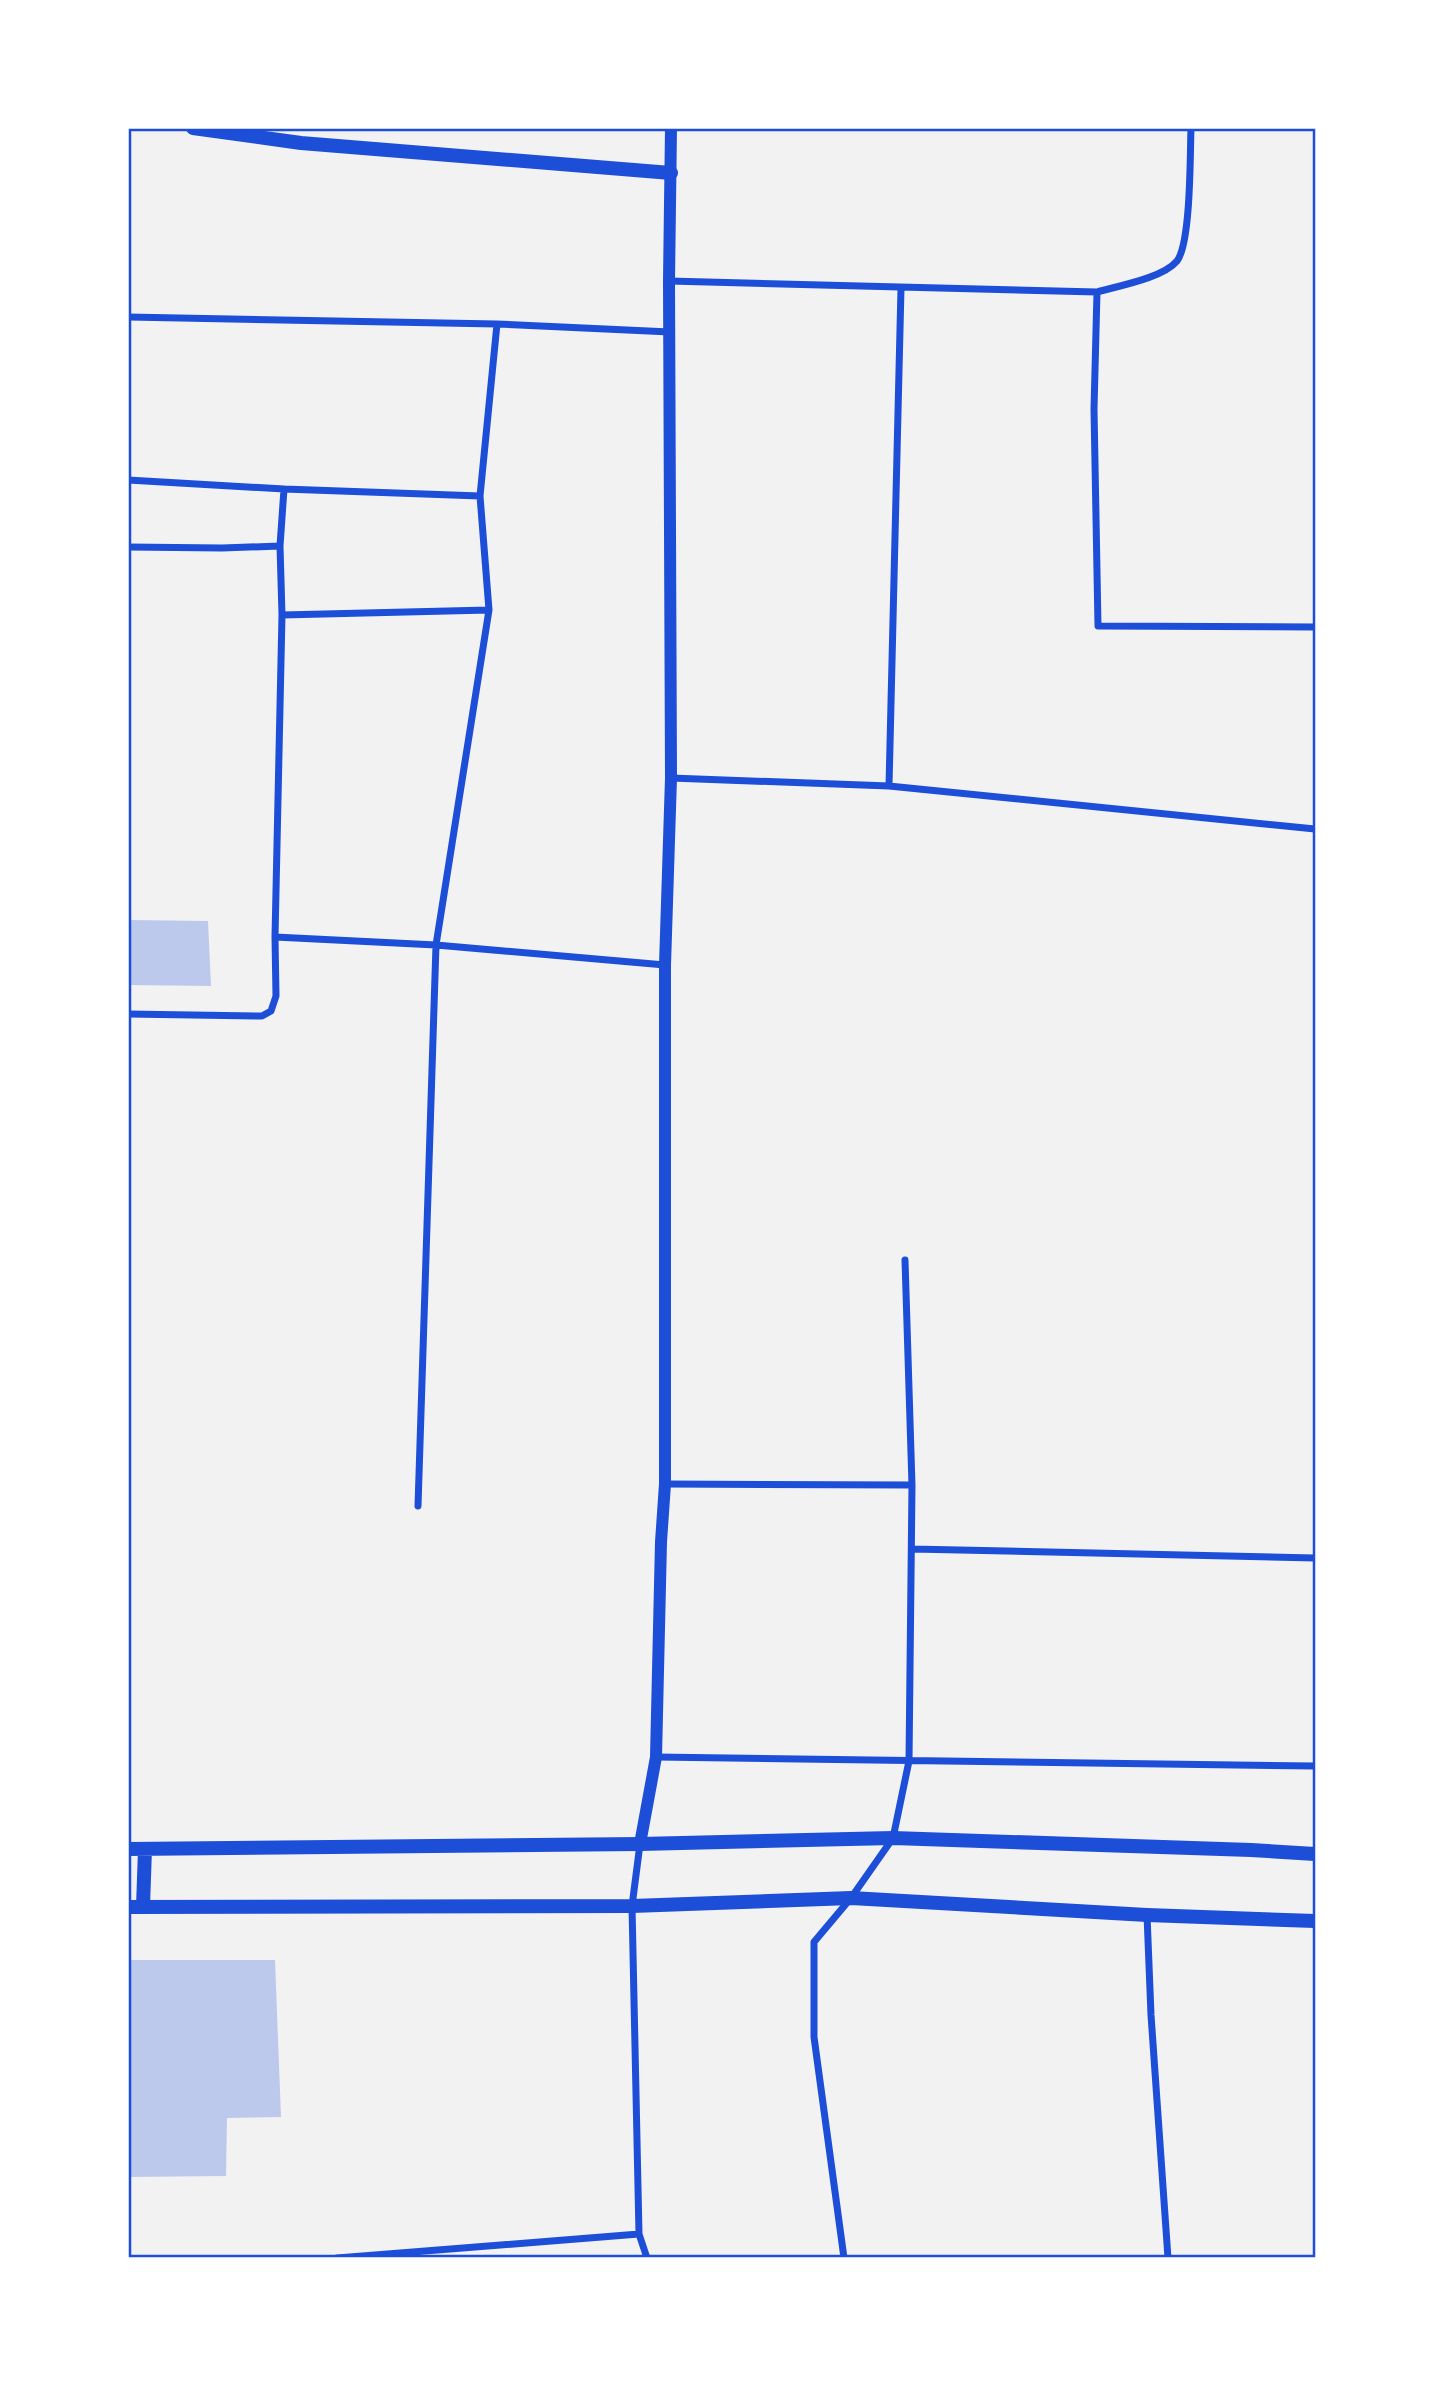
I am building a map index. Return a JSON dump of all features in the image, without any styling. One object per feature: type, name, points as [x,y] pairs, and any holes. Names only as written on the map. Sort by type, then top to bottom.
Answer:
[{"type":"main road","points":[[193,128],[302,143],[671,173]]},
{"type":"main road","points":[[128,1849],[640,1844],[893,1838],[1315,1854]]},
{"type":"main road","points":[[145,1849],[135,1907],[632,1906],[851,1898],[1315,1922]]},
{"type":"street","points":[[647,2258],[639,2234],[632,1906],[656,1757],[665,1484],[665,965],[671,778],[671,128]]},
{"type":"street","points":[[669,281],[1097,292],[1160,274],[1177,261],[1185,240],[1191,128]]},
{"type":"street","points":[[889,786],[901,288]]},
{"type":"street","points":[[1097,292],[1094,409],[1098,626],[1315,627]]},
{"type":"street","points":[[128,317],[497,324],[670,332]]},
{"type":"street","points":[[418,1506],[436,945],[489,610],[480,496],[497,324]]},
{"type":"street","points":[[128,480],[480,496]]},
{"type":"street","points":[[128,1014],[262,1016],[271,1011],[276,996],[282,615],[280,545],[284,489]]},
{"type":"street","points":[[128,547],[222,548],[280,545]]},
{"type":"street","points":[[282,615],[489,610]]},
{"type":"street","points":[[671,778],[889,786],[1315,829]]},
{"type":"street","points":[[275,937],[436,945],[665,965]]},
{"type":"street","points":[[844,2258],[814,2037],[814,1942],[851,1898],[893,1838],[909,1761],[912,1485],[905,1260]]},
{"type":"street","points":[[665,1484],[912,1485]]},
{"type":"street","points":[[912,1549],[1315,1558]]},
{"type":"street","points":[[656,1757],[1315,1766]]},
{"type":"street","points":[[1147,1915],[1151,2015],[1168,2258]]},
{"type":"street","points":[[337,2258],[639,2234]]},
{"type":"building","points":[[128,920],[208,921],[211,986],[128,985]]},
{"type":"building","points":[[128,1960],[275,1960],[281,2117],[227,2118],[226,2176],[128,2177]]}]
